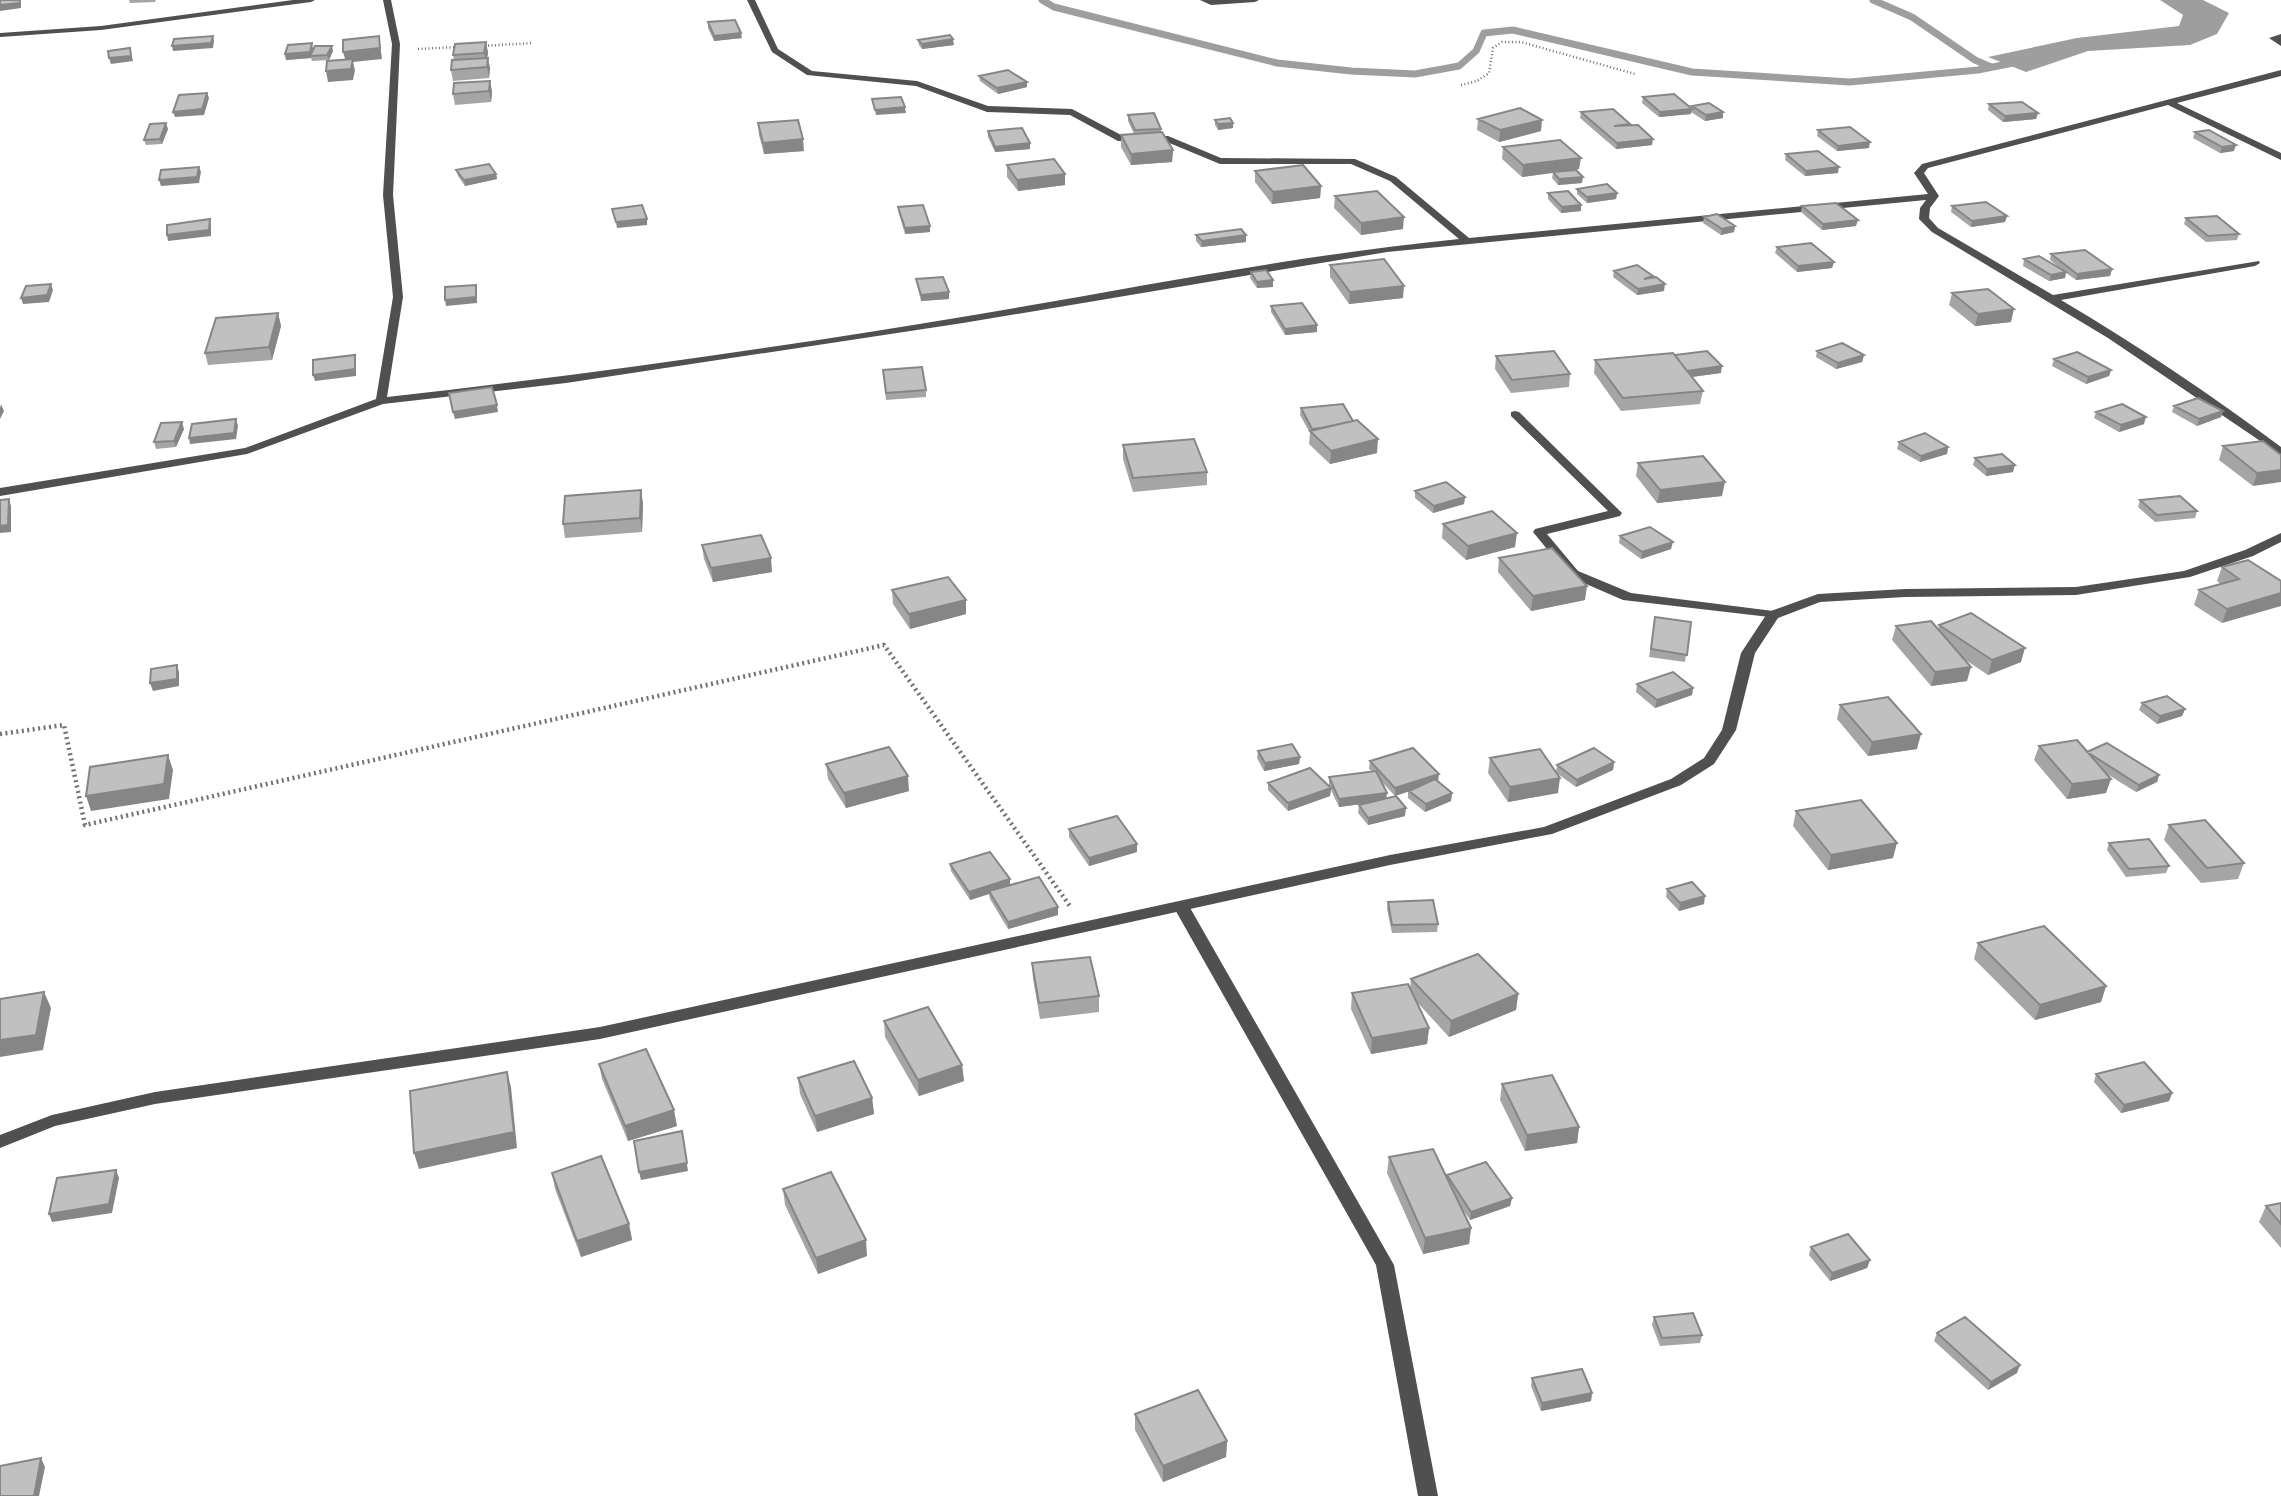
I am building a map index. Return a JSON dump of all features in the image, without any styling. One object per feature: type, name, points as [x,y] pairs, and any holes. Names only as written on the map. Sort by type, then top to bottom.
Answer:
[{"type":"street","points":[[0,35],[102,28],[310,0]]},
{"type":"street","points":[[381,401],[398,298],[388,195],[396,51],[387,0]]},
{"type":"street","points":[[751,0],[775,50],[810,73],[917,84],[986,109],[1072,112],[1121,139],[1168,139],[1220,162],[1352,161],[1393,178],[1467,241]]},
{"type":"street","points":[[1204,0],[1211,3],[1255,0]]},
{"type":"street","points":[[2281,36],[2273,38],[2281,44]]},
{"type":"street","points":[[1934,196],[1919,173],[1925,166],[2281,74]]},
{"type":"street","points":[[2170,103],[2281,156]]},
{"type":"street","points":[[0,492],[247,451],[381,401],[566,380],[963,320],[1387,249],[1934,196]]},
{"type":"street","points":[[1934,196],[1925,208],[1924,219],[1935,230],[2054,298],[2238,419],[2281,452]]},
{"type":"street","points":[[2054,298],[2255,263]]},
{"type":"street","points":[[1515,414],[1616,513],[1539,532],[1574,574],[1628,597],[1773,615],[1818,598],[1905,593],[2076,591],[2186,573],[2249,553],[2281,537]]},
{"type":"street","points":[[0,1142],[52,1121],[155,1098],[600,1033],[1390,860],[1547,831],[1676,782],[1709,761],[1729,730],[1748,653],[1773,615]]},
{"type":"street","points":[[1181,906],[1385,1265],[1428,1496]]},
{"type":"path","points":[[1461,85],[1477,81],[1489,73],[1493,48],[1502,42],[1521,42],[1635,74]]},
{"type":"path","points":[[479,46],[533,43]]},
{"type":"path","points":[[396,51],[465,47]]},
{"type":"path","points":[[0,734],[64,725],[85,825],[884,645],[1085,926]]},
{"type":"shaded area","points":[[2160,0],[2203,0],[2229,13],[2217,34],[2190,45],[2088,51],[2026,72],[1988,57],[2077,38],[2179,26],[2183,15]]},
{"type":"building","points":[[0,0],[20,0],[20,3],[0,5]]},
{"type":"building","points":[[735,20],[741,33],[714,36],[708,22]]},
{"type":"building","points":[[950,35],[953,39],[922,44],[918,40]]},
{"type":"building","points":[[213,36],[211,43],[172,46],[174,39]]},
{"type":"building","points":[[379,36],[380,48],[343,52],[343,40]]},
{"type":"building","points":[[486,42],[484,53],[453,55],[455,44]]},
{"type":"building","points":[[312,43],[310,52],[285,54],[288,45]]},
{"type":"building","points":[[315,46],[332,46],[327,55],[310,56]]},
{"type":"building","points":[[130,48],[131,56],[109,58],[108,51]]},
{"type":"building","points":[[488,58],[487,67],[451,70],[452,60]]},
{"type":"building","points":[[353,59],[351,69],[326,71],[327,61]]},
{"type":"building","points":[[1008,70],[1027,82],[997,88],[979,76]]},
{"type":"building","points":[[490,81],[489,91],[453,94],[454,83]]},
{"type":"building","points":[[207,93],[202,109],[173,112],[179,95]]},
{"type":"building","points":[[1674,94],[1692,109],[1660,112],[1643,97]]},
{"type":"building","points":[[901,97],[905,107],[875,110],[872,99]]},
{"type":"building","points":[[2022,102],[2038,113],[2005,116],[1989,104]]},
{"type":"building","points":[[1709,103],[1723,112],[1706,115],[1692,106]]},
{"type":"building","points":[[1520,108],[1542,120],[1500,130],[1478,119]]},
{"type":"building","points":[[1613,109],[1630,124],[1614,126],[1638,125],[1653,139],[1617,143],[1581,112]]},
{"type":"building","points":[[1154,113],[1161,129],[1135,130],[1128,115]]},
{"type":"building","points":[[1230,118],[1233,123],[1218,124],[1215,120]]},
{"type":"building","points":[[798,120],[803,139],[763,143],[758,123]]},
{"type":"building","points":[[166,123],[160,139],[144,140],[150,124]]},
{"type":"building","points":[[1850,127],[1870,142],[1838,146],[1818,130]]},
{"type":"building","points":[[1022,128],[1030,143],[995,147],[988,131]]},
{"type":"building","points":[[2209,130],[2236,145],[2222,147],[2195,132]]},
{"type":"building","points":[[1162,132],[1173,150],[1131,154],[1121,135]]},
{"type":"building","points":[[1560,140],[1581,158],[1523,165],[1503,147]]},
{"type":"building","points":[[1818,151],[1839,167],[1806,171],[1786,154]]},
{"type":"building","points":[[1054,159],[1065,174],[1017,180],[1007,165]]},
{"type":"building","points":[[489,164],[496,174],[464,180],[456,170]]},
{"type":"building","points":[[1303,165],[1321,186],[1273,192],[1255,171]]},
{"type":"building","points":[[199,167],[197,177],[159,180],[161,170]]},
{"type":"building","points":[[1576,170],[1583,177],[1559,179],[1553,172]]},
{"type":"building","points":[[1607,184],[1617,193],[1587,197],[1577,189]]},
{"type":"building","points":[[1377,191],[1404,217],[1361,223],[1335,196]]},
{"type":"building","points":[[1568,191],[1581,205],[1562,207],[1548,193]]},
{"type":"building","points":[[1986,202],[2007,216],[1972,221],[1952,206]]},
{"type":"building","points":[[1836,203],[1858,220],[1823,224],[1802,206]]},
{"type":"building","points":[[642,205],[647,219],[616,222],[612,209]]},
{"type":"building","points":[[923,205],[930,226],[905,228],[898,207]]},
{"type":"building","points":[[1717,214],[1735,226],[1722,229],[1704,217]]},
{"type":"building","points":[[2217,216],[2239,234],[2208,236],[2186,218]]},
{"type":"building","points":[[210,219],[209,230],[167,235],[167,225]]},
{"type":"building","points":[[1241,229],[1246,235],[1202,241],[1196,235]]},
{"type":"building","points":[[1811,243],[1834,262],[1798,266],[1777,247]]},
{"type":"building","points":[[2085,250],[2112,269],[2077,274],[2051,254]]},
{"type":"building","points":[[2039,256],[2066,272],[2051,275],[2024,259]]},
{"type":"building","points":[[1384,259],[1404,286],[1350,292],[1330,265]]},
{"type":"building","points":[[1637,265],[1653,276],[1644,279],[1656,277],[1665,284],[1638,289],[1614,271]]},
{"type":"building","points":[[1266,270],[1273,280],[1257,282],[1251,272]]},
{"type":"building","points":[[943,277],[949,292],[921,295],[916,279]]},
{"type":"building","points":[[51,284],[47,295],[21,298],[26,286]]},
{"type":"building","points":[[476,285],[476,297],[445,300],[445,287]]},
{"type":"building","points":[[1988,289],[2014,309],[1978,314],[1952,293]]},
{"type":"building","points":[[1302,303],[1317,325],[1285,329],[1271,306]]},
{"type":"building","points":[[278,313],[269,347],[205,353],[216,318]]},
{"type":"building","points":[[1842,343],[1864,355],[1838,363],[1817,351]]},
{"type":"building","points":[[1554,351],[1570,374],[1512,380],[1496,356]]},
{"type":"building","points":[[1707,351],[1722,366],[1687,371],[1675,355]]},
{"type":"building","points":[[2077,352],[2111,370],[2088,377],[2054,359]]},
{"type":"building","points":[[1673,353],[1703,391],[1623,398],[1595,360]]},
{"type":"building","points":[[355,355],[355,369],[313,375],[313,360]]},
{"type":"building","points":[[922,367],[926,390],[886,393],[883,370]]},
{"type":"building","points":[[492,387],[497,405],[453,412],[449,393]]},
{"type":"building","points":[[2198,398],[2223,411],[2199,419],[2174,406]]},
{"type":"building","points":[[1343,404],[1353,421],[1312,429],[1301,408]]},
{"type":"building","points":[[2122,404],[2146,417],[2121,425],[2096,412]]},
{"type":"building","points":[[236,419],[234,433],[189,438],[192,424]]},
{"type":"building","points":[[1357,420],[1378,439],[1331,451],[1310,431]]},
{"type":"building","points":[[182,422],[174,441],[154,442],[161,423]]},
{"type":"building","points":[[1925,433],[1948,447],[1921,456],[1899,442]]},
{"type":"building","points":[[1194,439],[1207,472],[1133,478],[1123,445]]},
{"type":"building","points":[[2263,441],[2281,455],[2281,470],[2257,473],[2223,446]]},
{"type":"building","points":[[2002,454],[2015,465],[1987,469],[1975,458]]},
{"type":"building","points":[[1703,456],[1725,482],[1660,490],[1638,463]]},
{"type":"building","points":[[1446,482],[1465,497],[1434,506],[1415,491]]},
{"type":"building","points":[[641,490],[640,518],[563,524],[565,496]]},
{"type":"building","points":[[2180,496],[2197,511],[2157,515],[2140,500]]},
{"type":"building","points":[[9,499],[8,525],[0,526],[0,500]]},
{"type":"building","points":[[1492,511],[1517,533],[1468,546],[1443,524]]},
{"type":"building","points":[[1650,527],[1673,542],[1642,552],[1620,536]]},
{"type":"building","points":[[761,535],[771,558],[711,568],[702,545]]},
{"type":"building","points":[[1552,548],[1587,586],[1533,596],[1499,558]]},
{"type":"building","points":[[2248,560],[2281,581],[2281,593],[2227,609],[2199,590],[2239,579],[2222,567]]},
{"type":"building","points":[[948,577],[966,600],[909,614],[892,590]]},
{"type":"building","points":[[1971,613],[2025,648],[1992,660],[1939,625]]},
{"type":"building","points":[[1655,617],[1691,622],[1687,655],[1651,649]]},
{"type":"building","points":[[1931,621],[1971,667],[1935,672],[1896,626]]},
{"type":"building","points":[[177,665],[177,679],[150,683],[151,669]]},
{"type":"building","points":[[1673,672],[1693,688],[1657,700],[1637,684]]},
{"type":"building","points":[[2167,696],[2185,709],[2160,716],[2142,703]]},
{"type":"building","points":[[1888,697],[1921,734],[1872,742],[1840,705]]},
{"type":"building","points":[[2077,740],[2111,779],[2072,784],[2039,746]]},
{"type":"building","points":[[2107,743],[2159,775],[2139,785],[2087,752]]},
{"type":"building","points":[[1292,744],[1300,757],[1265,763],[1258,751]]},
{"type":"building","points":[[889,747],[908,776],[844,793],[826,764]]},
{"type":"building","points":[[1413,748],[1439,774],[1395,788],[1370,761]]},
{"type":"building","points":[[1594,748],[1614,762],[1577,780],[1557,765]]},
{"type":"building","points":[[1540,749],[1560,778],[1510,787],[1490,758]]},
{"type":"building","points":[[168,755],[164,784],[86,796],[90,767]]},
{"type":"building","points":[[1310,768],[1331,788],[1288,803],[1268,783]]},
{"type":"building","points":[[1376,771],[1387,793],[1339,799],[1329,777]]},
{"type":"building","points":[[1435,779],[1452,793],[1426,804],[1409,791]]},
{"type":"building","points":[[1396,796],[1406,808],[1368,818],[1359,805]]},
{"type":"building","points":[[1861,800],[1897,843],[1831,855],[1796,811]]},
{"type":"building","points":[[1117,816],[1137,844],[1089,858],[1069,829]]},
{"type":"building","points":[[2205,820],[2244,863],[2207,868],[2169,825]]},
{"type":"building","points":[[2149,839],[2169,866],[2129,869],[2109,843]]},
{"type":"building","points":[[990,852],[1010,879],[969,892],[950,864]]},
{"type":"building","points":[[1039,877],[1058,907],[1008,922],[989,891]]},
{"type":"building","points":[[1692,882],[1705,896],[1680,903],[1667,889]]},
{"type":"building","points":[[1433,900],[1438,924],[1392,925],[1388,902]]},
{"type":"building","points":[[2044,926],[2106,986],[2040,1005],[1978,943]]},
{"type":"building","points":[[1478,954],[1518,994],[1451,1021],[1411,979]]},
{"type":"building","points":[[1090,957],[1099,996],[1039,1003],[1032,963]]},
{"type":"building","points":[[1408,984],[1429,1028],[1372,1038],[1352,993]]},
{"type":"building","points":[[44,992],[36,1035],[0,1040],[0,999]]},
{"type":"building","points":[[928,1007],[962,1065],[918,1080],[884,1021]]},
{"type":"building","points":[[646,1049],[674,1110],[625,1126],[599,1064]]},
{"type":"building","points":[[854,1061],[872,1098],[815,1116],[798,1078]]},
{"type":"building","points":[[2144,1062],[2172,1093],[2124,1105],[2096,1074]]},
{"type":"building","points":[[507,1072],[514,1132],[414,1153],[410,1091]]},
{"type":"building","points":[[1552,1075],[1579,1127],[1527,1135],[1502,1084]]},
{"type":"building","points":[[682,1131],[687,1163],[639,1172],[634,1141]]},
{"type":"building","points":[[1433,1149],[1471,1228],[1425,1238],[1389,1157]]},
{"type":"building","points":[[601,1156],[629,1224],[577,1241],[552,1173]]},
{"type":"building","points":[[1486,1162],[1512,1198],[1471,1212],[1447,1175]]},
{"type":"building","points":[[116,1170],[109,1204],[49,1214],[57,1178]]},
{"type":"building","points":[[831,1172],[866,1240],[816,1258],[783,1189]]},
{"type":"building","points":[[2281,1203],[2281,1224],[2266,1206]]},
{"type":"building","points":[[1848,1234],[1870,1260],[1832,1273],[1811,1247]]},
{"type":"building","points":[[1693,1313],[1702,1335],[1662,1338],[1654,1317]]},
{"type":"building","points":[[1965,1317],[2020,1365],[1991,1382],[1937,1333]]},
{"type":"building","points":[[1582,1369],[1592,1393],[1542,1403],[1532,1378]]},
{"type":"building","points":[[1198,1390],[1227,1441],[1163,1466],[1135,1414]]},
{"type":"building","points":[[41,1458],[34,1496],[0,1496],[0,1466]]},
{"type":"waterway","points":[[1042,0],[1054,7],[1277,63],[1351,71],[1415,74],[1459,66],[1476,51],[1484,33],[1513,30],[1692,72],[1850,82],[1978,70],[2018,62]]},
{"type":"waterway","points":[[1873,0],[1912,17],[1975,60],[1991,67]]}]
